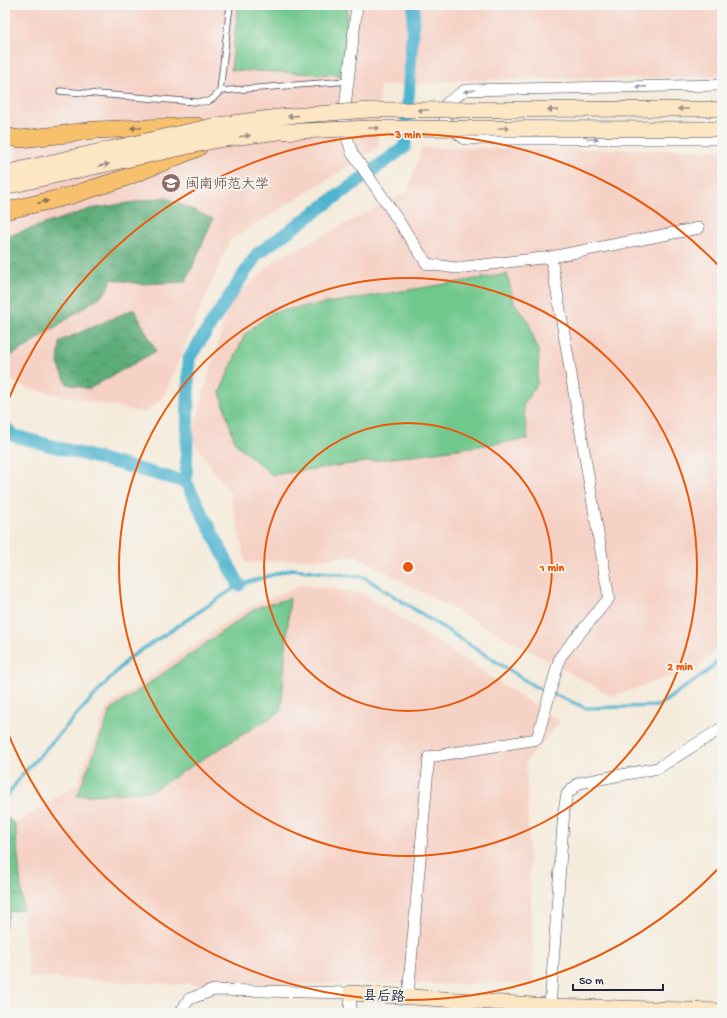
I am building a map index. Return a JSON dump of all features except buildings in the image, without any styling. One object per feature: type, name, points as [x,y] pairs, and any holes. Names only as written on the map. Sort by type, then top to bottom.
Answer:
[{"type":"main road","points":[[5,136],[20,139],[95,130],[217,133]]},
{"type":"main road","points":[[5,211],[69,196],[122,179],[217,133]]},
{"type":"street","points":[[357,5],[343,124],[352,153],[427,264],[456,268],[551,257],[699,228]]},
{"type":"street","points":[[722,85],[466,90],[447,103],[445,123],[465,139],[722,139]]},
{"type":"street","points":[[5,173],[65,166],[217,133],[278,117],[368,110],[722,109]]},
{"type":"street","points":[[217,133],[370,128],[722,129]]},
{"type":"street","points":[[5,187],[65,166]]},
{"type":"street","points":[[408,996],[429,757],[536,739],[560,657],[609,598],[551,257]]},
{"type":"street","points":[[550,1006],[564,810],[567,794],[579,783],[658,768],[722,728]]},
{"type":"street","name":"县后路","points":[[180,1013],[189,999],[214,990],[351,993],[550,1006],[722,1011]]},
{"type":"street","points":[[350,1013],[351,993]]},
{"type":"lane","points":[[60,91],[196,102],[207,102],[213,100],[220,91],[230,5]]},
{"type":"lane","points":[[220,91],[348,81]]},
{"type":"shaded area","name":"闽南师范大学","points":[[5,5],[722,5],[722,77],[465,80],[380,86],[378,148],[230,240],[164,396],[146,413],[23,387],[5,376],[5,225],[28,218],[9,118],[5,108]]},
{"type":"shaded area","points":[[422,148],[722,150],[722,642],[700,667],[612,696],[356,556],[246,563],[230,493],[191,438],[230,301],[277,259],[407,192]]},
{"type":"shaded area","points":[[302,585],[361,593],[560,722],[526,761],[534,984],[172,984],[29,977],[15,824],[77,784],[107,707],[246,608]]},
{"type":"green space","points":[[238,5],[348,5],[342,75],[231,70]]},
{"type":"green space","points":[[165,197],[213,219],[186,282],[141,284],[112,279],[105,293],[28,346],[5,359],[5,237],[90,209]]},
{"type":"green space","points":[[507,274],[514,303],[528,320],[539,354],[537,384],[523,405],[528,439],[272,475],[235,443],[220,392],[245,334],[272,312]]},
{"type":"green space","points":[[134,309],[156,351],[89,389],[67,384],[58,364],[60,341]]},
{"type":"green space","points":[[290,598],[281,711],[151,791],[77,796],[111,710],[256,608]]},
{"type":"green space","points":[[5,816],[15,824],[23,909],[9,912],[5,928]]},
{"type":"waterway","points":[[5,427],[15,436],[186,482],[189,358],[257,254],[405,147],[414,5]]},
{"type":"waterway","points":[[186,482],[239,585]]},
{"type":"waterway","points":[[5,799],[21,776],[128,659],[239,585],[292,569],[364,577],[534,686],[586,708],[658,706],[708,671],[722,656]]},
{"type":"place","name":"闽南师范大学","points":[[171,183]]}]
